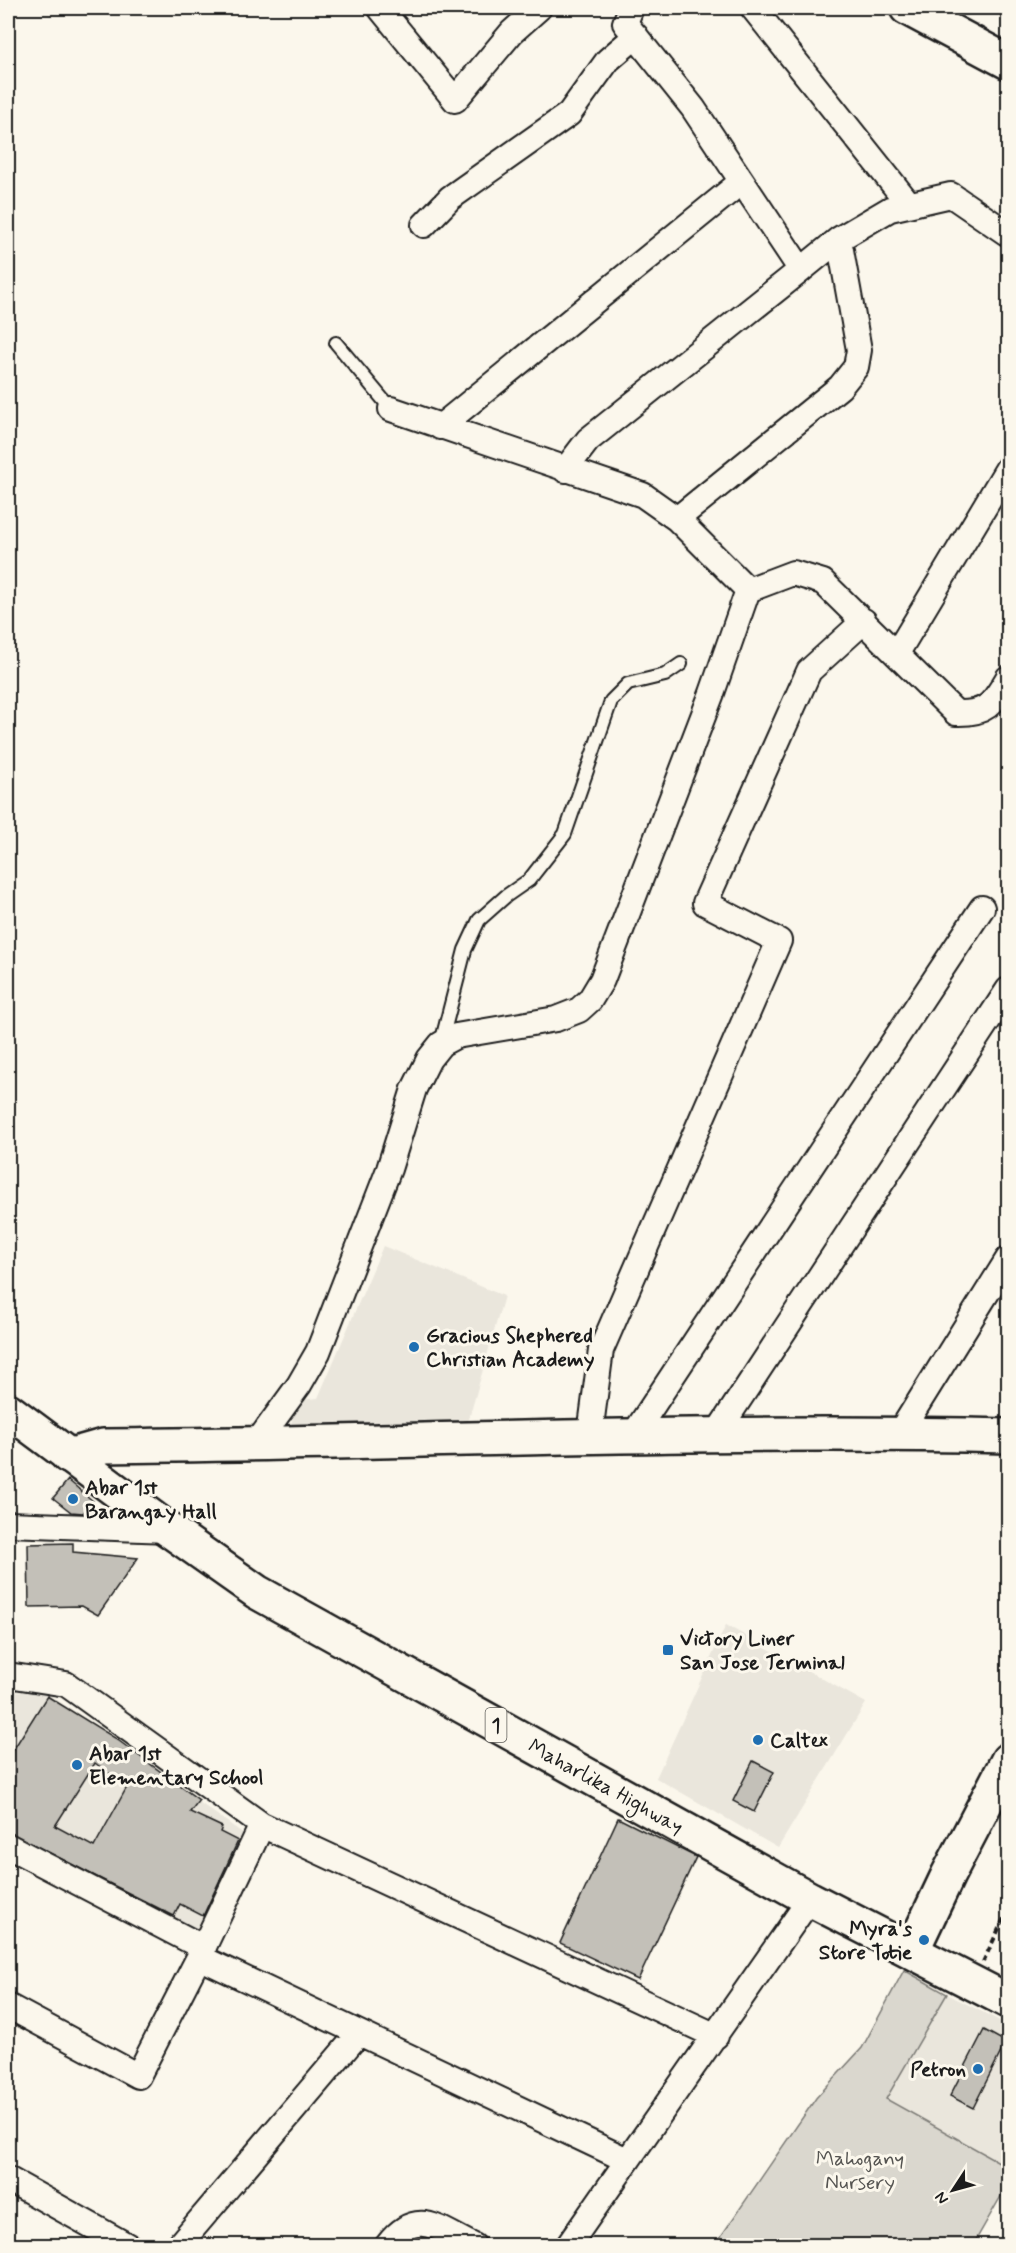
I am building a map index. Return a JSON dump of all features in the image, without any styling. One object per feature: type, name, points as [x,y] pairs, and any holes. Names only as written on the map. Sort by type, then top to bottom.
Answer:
[{"type":"main road","points":[[907,8],[1008,62]]},
{"type":"main road","name":"Maharlika Highway","points":[[8,1410],[169,1530],[257,1592],[810,1899],[1008,2001]]},
{"type":"main road","points":[[68,1456],[103,1446],[590,1434],[1008,1436]]},
{"type":"main road","points":[[912,1951],[948,1875],[1008,1760]]},
{"type":"street","points":[[380,8],[455,100],[512,32],[539,8]]},
{"type":"street","points":[[631,8],[625,23],[693,108],[801,270]]},
{"type":"street","points":[[753,8],[909,204]]},
{"type":"street","points":[[424,225],[450,198],[569,114],[608,60],[636,36]]},
{"type":"street","points":[[440,427],[741,182]]},
{"type":"street","points":[[565,470],[588,440],[839,239],[890,209],[951,195],[1008,233]]},
{"type":"street","points":[[677,519],[840,387],[856,367],[859,350],[839,239]]},
{"type":"street","points":[[391,408],[440,427],[643,495],[677,519],[748,590]]},
{"type":"street","points":[[897,653],[1008,468]]},
{"type":"street","points":[[748,590],[794,573],[823,582],[956,713],[974,714],[991,705],[1008,678]]},
{"type":"street","points":[[256,1444],[299,1385],[318,1352],[389,1169],[414,1089],[429,1059],[441,1044],[456,1036],[556,1019],[579,1010],[590,1000],[602,980],[712,693],[748,590]]},
{"type":"street","points":[[590,1434],[600,1350],[779,940],[705,903],[809,671],[864,621]]},
{"type":"street","points":[[634,1434],[982,908]]},
{"type":"street","points":[[717,1433],[1008,990]]},
{"type":"street","points":[[899,1434],[1008,1259]]},
{"type":"street","points":[[8,1524],[169,1530]]},
{"type":"street","points":[[8,1675],[66,1684],[262,1825],[716,2036]]},
{"type":"street","points":[[8,2006],[138,2076],[202,1952],[262,1825]]},
{"type":"street","points":[[8,1846],[202,1952],[359,2033],[627,2160]]},
{"type":"street","points":[[568,2246],[810,1899]]},
{"type":"street","points":[[178,2246],[359,2033]]},
{"type":"street","points":[[8,2179],[128,2246]]},
{"type":"street","points":[[387,2246],[403,2227],[419,2222],[474,2246]]},
{"type":"lane","points":[[336,343],[391,408]]},
{"type":"lane","points":[[441,1044],[465,950],[479,920],[506,896],[530,880],[565,834],[611,701],[628,684],[665,675],[681,664]]},
{"type":"path","points":[[974,1982],[1008,1910]]},
{"type":"shaded area","name":"Gracious Shephered Christian Academy","points":[[383,1246],[504,1296],[466,1429],[288,1430],[301,1400],[318,1398]]},
{"type":"shaded area","name":"Caltex","points":[[726,1625],[866,1703],[778,1848],[656,1778]]},
{"type":"shaded area","name":"Abar 1st Elementary School","points":[[8,1692],[44,1692],[251,1839],[200,1941],[8,1838]]},
{"type":"shaded area","points":[[947,1994],[1008,2025],[1008,2167],[886,2099]]},
{"type":"green space","name":"Mahogany Nursery","points":[[904,1970],[947,1994],[886,2099],[1008,2167],[1008,2184],[973,2245],[715,2245],[816,2098],[862,2048]]},
{"type":"building","name":"Abar 1st Barangay Hall","points":[[68,1480],[93,1501],[83,1513],[71,1512],[53,1498]]},
{"type":"building","points":[[73,1543],[73,1552],[138,1558],[98,1615],[82,1606],[29,1607],[28,1544]]},
{"type":"building","name":"Abar 1st Elementary School","points":[[47,1696],[115,1738],[199,1800],[190,1812],[222,1827],[220,1832],[238,1841],[203,1916],[180,1904],[174,1916],[8,1832],[8,1758]],"holes":[[[95,1763],[127,1787],[94,1847],[55,1826]]]},
{"type":"building","points":[[753,1761],[774,1772],[754,1812],[733,1801]]},
{"type":"building","points":[[618,1818],[696,1857],[638,1980],[560,1943]]},
{"type":"building","name":"Petron","points":[[984,2030],[1006,2042],[973,2108],[950,2096]]},
{"type":"place","name":"Gracious Shephered Christian Academy","points":[[414,1347]]},
{"type":"place","name":"Abar 1st Barangay Hall","points":[[73,1499]]},
{"type":"place","name":"Victory Liner San Jose Terminal","points":[[668,1650]]},
{"type":"place","name":"Caltex","points":[[758,1740]]},
{"type":"place","name":"Abar 1st Elementary School","points":[[77,1765]]},
{"type":"place","name":"Myra's Store Totie","points":[[924,1940]]},
{"type":"place","name":"Petron","points":[[978,2069]]}]
